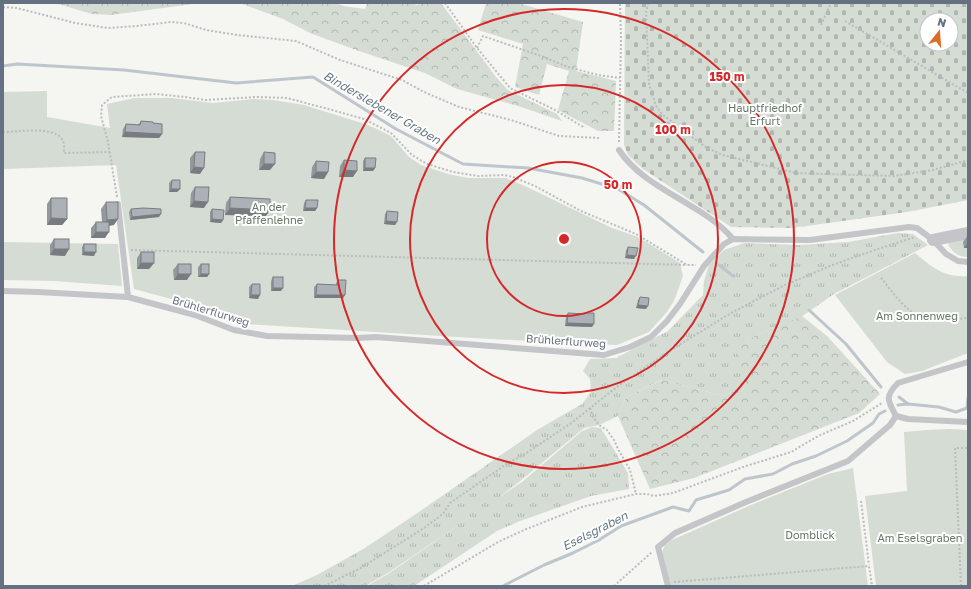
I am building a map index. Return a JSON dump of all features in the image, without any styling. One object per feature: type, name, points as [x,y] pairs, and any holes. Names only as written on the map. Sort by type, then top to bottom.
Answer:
[{"type":"street","points":[[929,237],[968,233]]},
{"type":"lane","points":[[619,150],[631,166],[661,188],[722,227],[733,239],[810,240],[909,226],[917,228],[952,258],[958,261],[968,262]]},
{"type":"lane","points":[[118,204],[128,297]]},
{"type":"lane","name":"Brühlerflurweg","points":[[3,291],[128,297],[195,315],[234,330],[267,336],[376,337],[604,355],[630,347],[651,337],[667,321],[680,304],[704,266],[724,244],[733,239]]},
{"type":"lane","points":[[968,362],[898,384],[890,391],[888,400],[896,416],[908,419],[968,422]]},
{"type":"lane","points":[[668,585],[658,547],[675,533],[746,502],[848,461],[890,425],[896,416]]},
{"type":"path","points":[[445,3],[477,48],[510,88],[555,110],[585,128]]},
{"type":"path","points":[[619,150],[620,3]]},
{"type":"path","points":[[648,3],[646,13],[649,84],[656,106],[663,115],[707,148],[723,155],[796,173],[894,176],[933,170],[968,160]]},
{"type":"path","points":[[820,25],[831,3]]},
{"type":"path","points":[[3,7],[17,8],[75,23],[108,28],[170,22],[184,23],[206,30],[237,35],[296,41],[340,60],[402,80],[424,92],[459,106],[511,120],[559,136],[599,138]]},
{"type":"path","points":[[845,21],[968,93]]},
{"type":"path","points":[[477,48],[482,36],[568,67],[598,75],[620,78]]},
{"type":"path","points":[[118,204],[110,152],[101,116],[102,105],[112,97],[156,94],[205,100],[257,97],[287,98],[364,119],[391,132],[412,155],[426,164],[453,172],[478,176],[504,175],[535,186],[581,211],[636,234],[687,265]]},
{"type":"path","points":[[3,132],[53,132],[62,140],[64,153],[110,152]]},
{"type":"path","points":[[324,586],[359,569],[424,528],[442,514],[450,503],[508,463],[526,454],[570,424],[618,386],[671,350],[744,306],[783,286],[830,266],[889,245],[929,237]]},
{"type":"path","points":[[124,250],[704,266]]},
{"type":"path","points":[[881,278],[905,306],[914,313],[926,319],[968,318]]},
{"type":"path","points":[[424,586],[498,542],[524,530],[582,507],[636,494],[647,494],[654,496],[673,493],[743,467],[791,452],[818,436],[854,421],[888,400]]},
{"type":"path","points":[[590,408],[593,417],[599,425],[608,430],[614,440],[630,470],[636,494]]},
{"type":"path","points":[[961,586],[955,448],[968,448]]},
{"type":"path","points":[[861,501],[872,586]]},
{"type":"path","points":[[614,586],[658,547]]},
{"type":"path","points":[[668,585],[869,566]]},
{"type":"green space","points":[[55,3],[200,3],[111,15],[92,14]]},
{"type":"green space","points":[[240,3],[336,3],[343,6],[365,9],[367,3],[413,3],[417,5],[421,3],[441,3],[496,77],[508,90],[557,114],[562,121],[518,106],[457,89],[425,73],[310,33],[283,19]]},
{"type":"green space","points":[[486,3],[518,3],[583,22],[576,71],[616,81],[614,131],[598,131],[558,110],[569,71],[547,64],[539,95],[515,87],[523,44],[478,30]]},
{"type":"green space","name":"Hauptfriedhof Erfurt","points":[[625,3],[968,3],[968,200],[907,212],[792,228],[731,227],[643,169],[628,155],[624,145]]},
{"type":"green space","name":"An der Pfaffenlehne","points":[[47,91],[47,117],[110,128],[107,104],[135,98],[172,98],[213,103],[254,99],[273,100],[304,105],[365,124],[391,136],[409,157],[421,165],[448,174],[468,178],[506,178],[612,228],[638,237],[680,263],[683,276],[674,301],[667,312],[649,332],[617,345],[246,324],[186,303],[134,289],[116,165],[3,169],[3,92]]},
{"type":"green space","points":[[898,233],[913,234],[928,245],[834,294],[801,317],[756,335],[736,350],[745,385],[724,396],[661,380],[626,397],[618,416],[599,425],[584,428],[498,498],[522,482],[582,431],[592,427],[601,428],[628,473],[629,489],[591,496],[520,521],[497,531],[414,586],[367,586],[388,574],[473,515],[388,573],[365,586],[292,586],[317,575],[365,548],[537,430],[582,404],[591,392],[590,379],[583,371],[590,359],[616,358],[668,331],[703,295],[704,281],[709,265],[724,250],[744,243],[799,245],[848,242]]},
{"type":"green space","points":[[968,236],[968,257],[956,254],[948,244],[953,238]]},
{"type":"green space","points":[[3,242],[118,244],[122,286],[54,281],[3,280]]},
{"type":"green space","name":"Am Sonnenweg","points":[[915,253],[933,267],[945,273],[968,276],[968,353],[922,371],[905,374],[887,362],[835,295]]},
{"type":"green space","points":[[802,316],[827,336],[880,394],[859,413],[694,478],[650,489],[618,416],[626,397],[662,380],[724,396],[745,385],[735,350],[756,335]]},
{"type":"green space","name":"Am Eselsgraben","points":[[949,429],[968,430],[968,586],[876,586],[865,496],[907,491],[904,432]]},
{"type":"green space","name":"Domblick","points":[[853,468],[868,586],[671,586],[662,552],[665,545],[672,540],[751,505],[828,474]]},
{"type":"building","points":[[141,121],[162,124],[162,134],[125,132],[126,124],[140,125]]},
{"type":"building","points":[[195,152],[205,152],[204,168],[194,167]]},
{"type":"building","points":[[264,152],[275,153],[275,164],[264,164]]},
{"type":"building","points":[[365,158],[376,158],[375,168],[365,168]]},
{"type":"building","points":[[344,160],[357,161],[357,171],[344,170]]},
{"type":"building","points":[[316,161],[329,162],[328,172],[316,172]]},
{"type":"building","points":[[172,180],[180,180],[180,189],[171,189]]},
{"type":"building","points":[[195,187],[209,187],[208,202],[194,201]]},
{"type":"building","points":[[230,197],[270,199],[270,210],[230,208]]},
{"type":"building","points":[[51,198],[67,198],[67,219],[51,218]]},
{"type":"building","points":[[306,200],[318,200],[317,208],[305,208]]},
{"type":"building","points":[[106,202],[118,202],[118,219],[107,220]]},
{"type":"building","points":[[131,209],[161,209],[161,214],[132,217]]},
{"type":"building","points":[[212,209],[224,210],[223,220],[212,219]]},
{"type":"building","points":[[387,211],[398,212],[397,222],[386,221]]},
{"type":"building","points":[[96,222],[109,222],[109,232],[96,232]]},
{"type":"building","points":[[54,239],[69,239],[69,249],[54,249]]},
{"type":"building","points":[[84,244],[96,244],[96,252],[84,252]]},
{"type":"building","points":[[628,247],[638,248],[636,256],[627,255]]},
{"type":"building","points":[[141,252],[154,252],[154,263],[141,263]]},
{"type":"building","points":[[178,264],[191,264],[191,274],[178,274]]},
{"type":"building","points":[[201,264],[209,264],[209,274],[201,274]]},
{"type":"building","points":[[273,277],[283,277],[283,288],[273,288]]},
{"type":"building","points":[[338,280],[346,280],[345,295],[316,295],[317,284],[338,285]]},
{"type":"building","points":[[252,284],[260,284],[260,295],[251,295]]},
{"type":"building","points":[[640,297],[649,298],[648,306],[638,305]]},
{"type":"building","points":[[568,313],[594,313],[594,324],[567,323]]},
{"type":"waterway","name":"Binderslebener Graben","points":[[3,66],[17,64],[124,70],[236,83],[313,77],[396,129],[463,164],[528,168],[582,178],[618,189],[644,205],[703,252]]},
{"type":"waterway","name":"Binderslebener Graben","points":[[719,265],[733,276]]},
{"type":"waterway","name":"Binderslebener Graben","points":[[809,310],[846,344],[881,387]]},
{"type":"waterway","name":"Eselsgraben","points":[[899,397],[908,404]]},
{"type":"waterway","name":"Eselsgraben","points":[[898,405],[908,404],[939,407],[956,412],[967,408],[968,398]]},
{"type":"waterway","name":"Eselsgraben","points":[[503,586],[544,565],[599,540],[621,526],[673,507],[689,511],[696,500],[729,490],[745,479],[773,474],[792,464],[816,456],[847,441],[873,423],[879,414],[885,411]]}]
